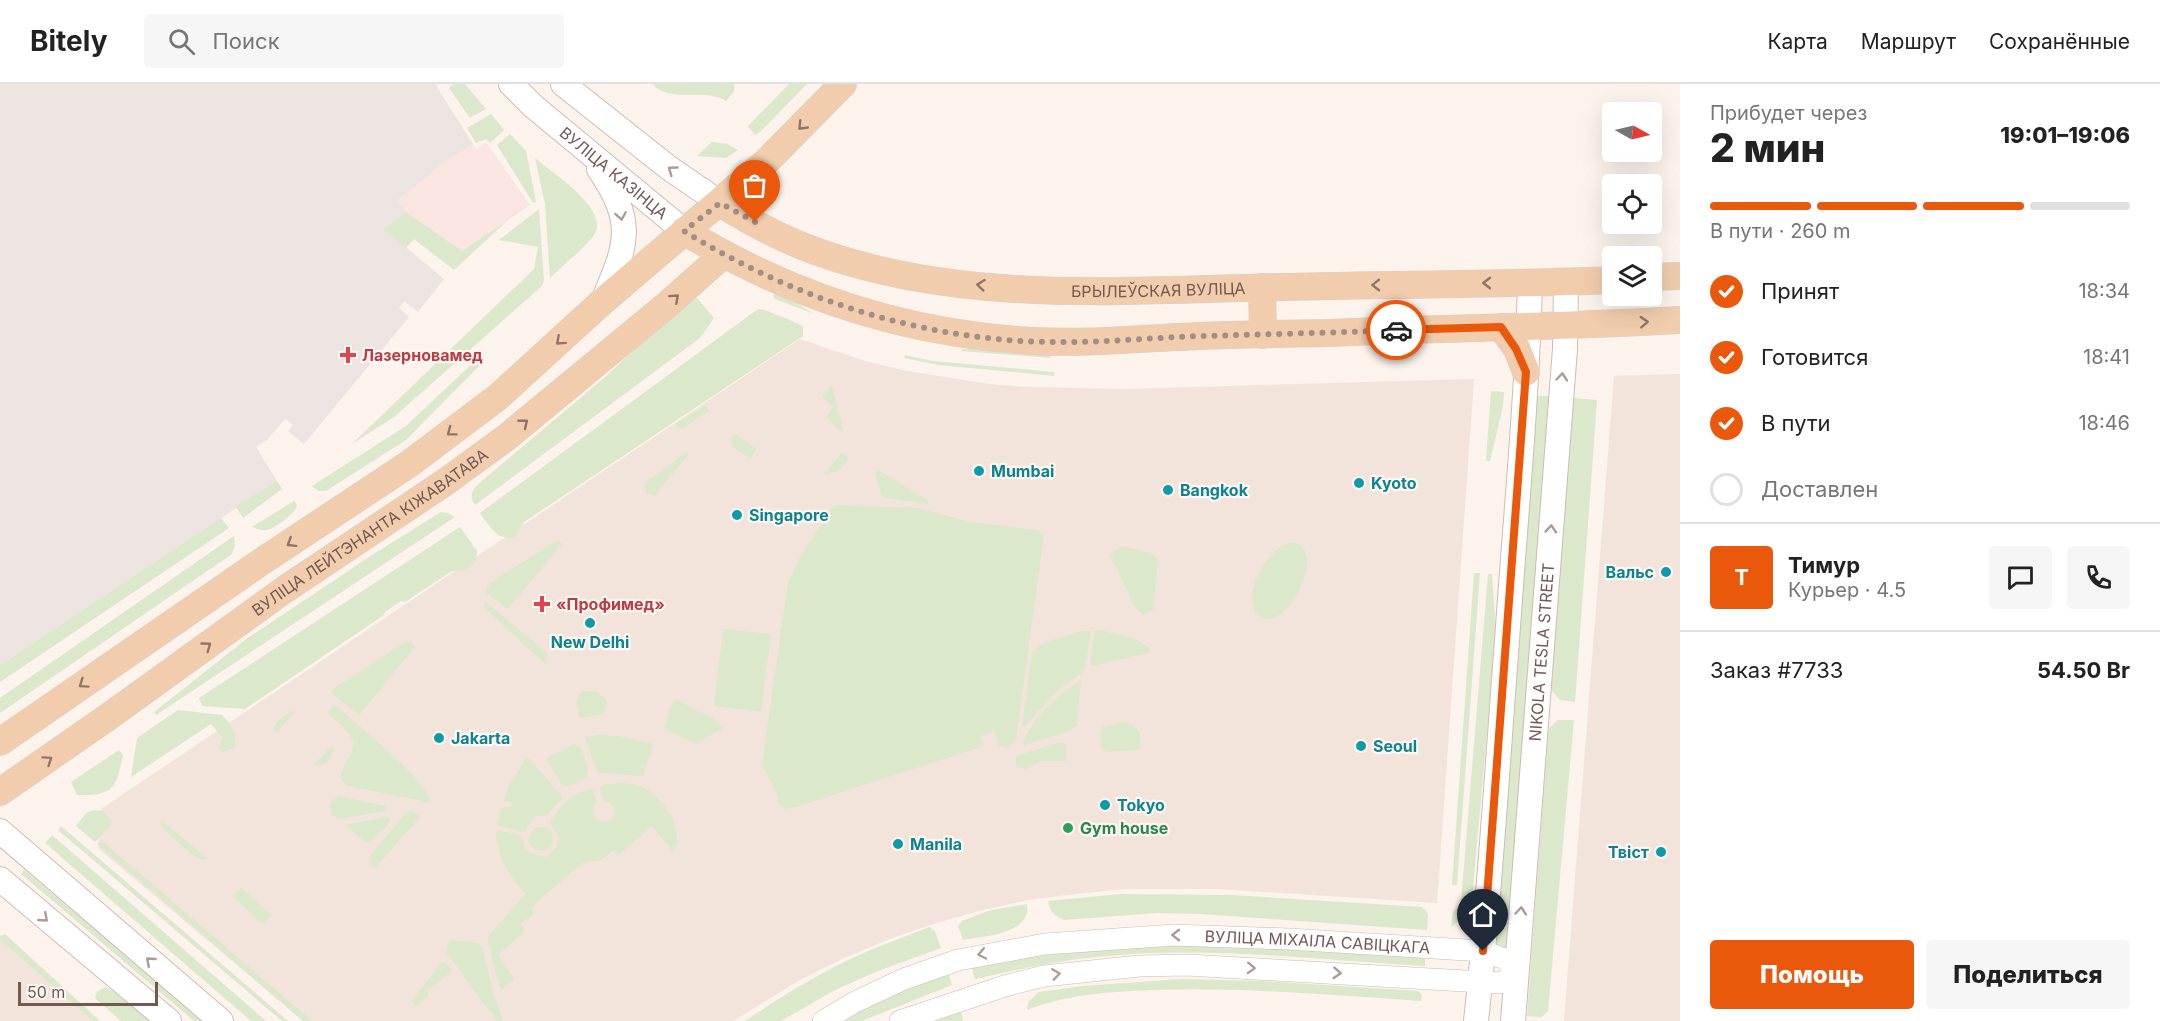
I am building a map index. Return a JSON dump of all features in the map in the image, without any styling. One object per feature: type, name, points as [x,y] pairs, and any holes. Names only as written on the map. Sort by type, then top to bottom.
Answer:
[{"type":"main road","name":"ВУЛІЦА КАЗІНЦА","points":[[511,84],[533,106],[684,231],[723,255]]},
{"type":"main road","points":[[563,84],[669,168],[720,203]]},
{"type":"main road","name":"ВУЛІЦА ЛЕЙТЭНАНТА КІЖАВАТАВА","points":[[0,742],[261,562],[409,464],[498,397],[603,301],[778,151],[843,84]]},
{"type":"main road","points":[[584,147],[614,191],[620,204],[622,219],[623,249],[603,301]]},
{"type":"main road","name":"БРЫЛЕЎСКАЯ ВУЛІЦА","points":[[720,203],[816,251],[889,271],[959,283],[1020,288],[1107,290],[1602,280]]},
{"type":"main road","points":[[723,255],[801,291],[840,305],[952,333],[994,338],[1068,342],[1501,327],[1529,327],[1565,337],[1604,324],[1680,320]]},
{"type":"main road","name":"ВУЛІЦА ЛЕЙТЭНАНТА КІЖАВАТАВА","points":[[0,792],[99,724],[284,590],[507,437],[659,312],[723,255]]},
{"type":"main road","points":[[1662,277],[1680,276]]},
{"type":"main road","name":"NIKOLA TESLA STREET","points":[[1513,1021],[1565,337],[1566,282]]},
{"type":"main road","points":[[1476,1021],[1526,372],[1530,283]]},
{"type":"main road","points":[[1262,287],[1263,335]]},
{"type":"main road","points":[[1501,327],[1516,349],[1526,372]]},
{"type":"main road","points":[[0,831],[221,1021]]},
{"type":"main road","points":[[0,879],[169,1021]]},
{"type":"street","name":"ВУЛІЦА МІХАІЛА САВІЦКАГА","points":[[823,1021],[855,1002],[904,979],[958,960],[1045,944],[1125,937],[1194,935],[1483,951],[1505,959],[1516,970],[1508,979],[1500,983],[1187,965],[1127,967],[1044,976],[1008,985],[900,1021]]},
{"type":"shaded area","points":[[0,84],[435,84],[473,144],[446,161],[397,201],[406,212],[385,230],[444,279],[418,312],[404,301],[399,308],[409,317],[304,444],[288,431],[293,425],[285,419],[267,440],[256,447],[277,481],[0,665]]},
{"type":"shaded area","points":[[486,142],[530,205],[462,251],[406,212],[397,201],[446,161],[473,144],[476,149]]},
{"type":"shaded area","points":[[800,339],[865,361],[907,371],[989,384],[1028,387],[1125,389],[1474,379],[1437,903],[1218,889],[1124,889],[1028,900],[933,924],[842,959],[798,981],[733,1021],[303,1021],[98,848],[101,809]]},
{"type":"shaded area","points":[[1680,374],[1680,1021],[1564,1021],[1614,376]]},
{"type":"shaded area","points":[[0,940],[93,1021],[0,1021]]},
{"type":"green space","points":[[454,84],[465,84],[486,109],[470,118],[449,88]]},
{"type":"green space","points":[[652,84],[734,84],[734,91],[726,101],[708,95],[668,93]]},
{"type":"green space","points":[[789,84],[807,84],[755,135],[748,126]]},
{"type":"green space","points":[[491,114],[504,130],[490,143],[486,139],[476,143],[467,128]]},
{"type":"green space","points":[[510,134],[526,151],[536,202],[533,203],[497,145]]},
{"type":"green space","points":[[712,142],[727,144],[738,150],[726,158],[697,156]]},
{"type":"green space","points":[[535,158],[575,190],[593,211],[597,221],[596,231],[589,242],[550,278],[545,204]]},
{"type":"green space","points":[[539,209],[544,281],[542,286],[394,417],[352,444],[534,269],[538,247],[499,240]]},
{"type":"green space","points":[[406,212],[462,251],[508,220],[454,270],[414,239],[406,248],[384,230]]},
{"type":"green space","points":[[776,290],[814,314],[775,299],[773,295]]},
{"type":"green space","points":[[697,298],[714,318],[700,338],[475,505],[472,495],[476,486],[604,378],[678,309]]},
{"type":"green space","points":[[758,309],[799,324],[803,327],[803,336],[524,522],[516,537],[504,537],[491,528],[480,513]]},
{"type":"green space","points":[[963,349],[1029,349],[1049,353],[1051,358],[961,351]]},
{"type":"green space","points":[[905,355],[933,361],[1054,372],[1054,376],[939,365],[904,358]]},
{"type":"green space","points":[[475,361],[480,365],[406,440],[326,491],[318,491],[312,486],[406,426]]},
{"type":"green space","points":[[832,385],[843,431],[840,431],[826,417],[834,407],[822,397]]},
{"type":"green space","points":[[1491,391],[1504,392],[1503,406],[1490,461],[1486,461]]},
{"type":"green space","points":[[1536,396],[1549,396],[1511,942],[1507,948],[1503,948],[1497,944],[1497,941]]},
{"type":"green space","points":[[1572,398],[1597,400],[1575,702],[1560,700],[1552,691],[1551,685]]},
{"type":"green space","points":[[706,405],[709,411],[682,429],[678,428],[676,424]]},
{"type":"green space","points":[[735,433],[757,449],[750,459],[732,446],[731,438]]},
{"type":"green space","points":[[687,452],[689,454],[654,496],[646,493],[645,483]]},
{"type":"green space","points":[[842,453],[847,456],[848,461],[838,471],[824,474]]},
{"type":"green space","points":[[878,470],[929,501],[928,504],[882,497],[875,471]]},
{"type":"green space","points":[[277,481],[282,489],[243,518],[236,507]]},
{"type":"green space","points":[[294,501],[297,505],[296,509],[285,520],[267,530],[252,527]]},
{"type":"green space","points":[[834,505],[919,508],[970,522],[1037,530],[1044,535],[1016,739],[1006,748],[998,745],[994,731],[981,736],[983,745],[978,748],[785,809],[778,803],[777,794],[762,765],[788,582],[800,557]]},
{"type":"green space","points":[[441,512],[455,517],[156,715],[154,712],[249,637]]},
{"type":"green space","points":[[221,518],[229,528],[0,682],[0,665]]},
{"type":"green space","points":[[460,527],[477,551],[476,561],[467,570],[452,571],[405,602],[401,601],[384,615],[245,709],[202,706],[199,698]]},
{"type":"green space","points":[[234,536],[235,546],[232,554],[0,713],[0,698]]},
{"type":"green space","points":[[557,540],[562,544],[508,609],[485,592],[490,583]]},
{"type":"green space","points":[[1292,542],[1303,548],[1307,559],[1300,589],[1291,604],[1280,615],[1269,619],[1259,616],[1253,608],[1252,597],[1259,574],[1265,562],[1274,553]]},
{"type":"green space","points":[[1124,547],[1150,553],[1158,560],[1153,610],[1143,615],[1133,604],[1111,556],[1115,550]]},
{"type":"green space","points":[[1474,573],[1480,573],[1457,885],[1452,885]]},
{"type":"green space","points":[[1488,574],[1492,574],[1496,631],[1472,899],[1467,914],[1451,927],[1453,912],[1461,902]]},
{"type":"green space","points":[[486,602],[547,653],[546,665],[487,610],[483,605]]},
{"type":"green space","points":[[723,629],[771,634],[761,712],[714,706]]},
{"type":"green space","points":[[1100,630],[1136,639],[1150,650],[1148,653],[1093,666],[1090,664],[1095,631]]},
{"type":"green space","points":[[1081,631],[1091,631],[1085,670],[1057,691],[1025,726],[1022,726],[1032,652],[1043,643]]},
{"type":"green space","points":[[406,641],[411,641],[415,647],[359,715],[332,693],[333,689]]},
{"type":"green space","points":[[1081,680],[1077,726],[1065,733],[1023,745],[1038,717],[1064,692]]},
{"type":"green space","points":[[595,691],[607,700],[604,714],[579,718],[576,700],[581,692]]},
{"type":"green space","points":[[678,700],[724,727],[697,744],[664,729],[673,701]]},
{"type":"green space","points":[[332,706],[336,706],[403,766],[426,791],[431,801],[348,786],[341,776],[353,749],[353,743],[346,731],[328,712]]},
{"type":"green space","points":[[178,710],[222,715],[233,730],[235,748],[222,752],[218,748],[223,738],[211,724],[131,777],[137,738]]},
{"type":"green space","points":[[291,711],[295,712],[276,733],[274,728],[277,722]]},
{"type":"green space","points":[[1558,720],[1574,720],[1548,1011],[1542,1017],[1527,1016],[1548,734],[1549,728]]},
{"type":"green space","points":[[1123,722],[1133,725],[1138,730],[1141,748],[1107,752],[1101,747],[1102,727]]},
{"type":"green space","points":[[619,736],[653,744],[643,776],[599,773],[585,737]]},
{"type":"green space","points":[[1061,742],[1066,744],[1066,761],[1041,761],[1026,769],[1016,767],[1016,756]]},
{"type":"green space","points":[[574,744],[581,747],[588,768],[586,778],[568,787],[562,785],[547,761],[549,757]]},
{"type":"green space","points":[[332,745],[334,749],[329,759],[324,764],[313,766]]},
{"type":"green space","points":[[119,750],[123,755],[118,775],[111,788],[99,794],[77,795],[71,782]]},
{"type":"green space","points":[[527,757],[563,797],[547,815],[534,817],[525,832],[496,825],[501,808],[511,807],[512,802],[503,801],[509,786]]},
{"type":"green space","points":[[623,783],[635,785],[653,793],[665,806],[674,821],[677,846],[672,851],[652,826],[618,856],[613,851],[601,860],[583,863],[539,900],[533,907],[532,916],[521,923],[525,932],[498,954],[514,979],[502,990],[487,938],[525,894],[502,860],[496,834],[498,830],[518,835],[523,839],[524,847],[529,853],[546,857],[556,848],[559,837],[550,823],[562,806],[579,793],[592,788],[597,802],[593,808],[594,816],[600,821],[608,821],[613,818],[615,810],[611,803],[603,801],[600,788],[603,785]]},
{"type":"green space","points":[[339,796],[386,808],[385,811],[338,819],[331,813],[330,804]]},
{"type":"green space","points":[[94,810],[103,811],[111,820],[110,827],[95,842],[76,826],[86,813]]},
{"type":"green space","points":[[407,812],[418,814],[419,818],[375,868],[370,864],[371,854]]},
{"type":"green space","points":[[388,817],[391,821],[370,843],[365,842],[345,825]]},
{"type":"green space","points":[[161,820],[207,858],[205,860],[195,857],[162,828]]},
{"type":"green space","points":[[61,826],[288,1021],[282,1021],[58,830]]},
{"type":"green space","points":[[541,827],[550,830],[553,839],[550,848],[541,851],[532,848],[529,839],[532,830]]},
{"type":"green space","points":[[52,835],[266,1021],[251,1021],[45,843]]},
{"type":"green space","points":[[101,840],[312,1021],[303,1021],[97,844]]},
{"type":"green space","points":[[24,870],[168,991],[213,1021],[194,1021],[21,874]]},
{"type":"green space","points":[[241,888],[272,915],[264,923],[235,899],[235,893]]},
{"type":"green space","points":[[1121,894],[1232,895],[1422,907],[1428,914],[1427,930],[1201,914],[1157,913],[1064,920],[1053,913],[1048,901]]},
{"type":"green space","points":[[1027,904],[1027,914],[1014,928],[993,935],[963,940],[958,926],[962,921],[988,911]]},
{"type":"green space","points":[[929,927],[935,931],[941,948],[878,971],[835,990],[781,1021],[745,1021],[786,994],[829,970],[859,955]]},
{"type":"green space","points":[[5,934],[100,1021],[93,1021],[0,940],[0,936]]},
{"type":"green space","points":[[451,940],[478,943],[482,947],[494,996],[503,1021],[497,1021],[446,952]]},
{"type":"green space","points":[[1154,940],[1425,955],[1425,966],[1178,952],[1081,959],[975,979],[971,966],[1035,952]]},
{"type":"green space","points":[[442,962],[446,963],[452,971],[427,991],[429,995],[415,1007],[412,1001]]},
{"type":"green space","points":[[948,972],[952,985],[862,1021],[835,1021],[877,999]]},
{"type":"green space","points":[[1181,979],[1261,981],[1418,991],[1422,995],[1421,1001],[1253,991],[1152,990],[1073,997],[1027,1010],[1028,1002],[1039,992],[1083,986]]},
{"type":"green space","points":[[105,987],[138,1004],[158,1021],[121,1021],[95,998],[97,992]]},
{"type":"green space","points":[[961,1011],[963,1021],[932,1021]]},
{"type":"way so far","points":[[755,222],[720,203],[684,231],[723,255],[801,291],[877,316],[952,333],[1031,341],[1068,342],[1396,330]]},
{"type":"place","name":"Лазерновамед","points":[[348,355]]},
{"type":"place","name":"Mumbai","points":[[979,471]]},
{"type":"place","name":"Kyoto","points":[[1359,483]]},
{"type":"place","name":"Bangkok","points":[[1168,490]]},
{"type":"place","name":"Singapore","points":[[737,515]]},
{"type":"place","name":"Вальс","points":[[1666,572]]},
{"type":"place","name":"«Профимед»","points":[[542,604]]},
{"type":"place","name":"New Delhi","points":[[590,623]]},
{"type":"place","name":"Jakarta","points":[[439,738]]},
{"type":"place","name":"Seoul","points":[[1361,746]]},
{"type":"place","name":"Tokyo","points":[[1105,805]]},
{"type":"place","name":"Gym house","points":[[1068,828]]},
{"type":"place","name":"Manila","points":[[898,844]]},
{"type":"place","name":"Твіст","points":[[1661,852]]},
{"type":"route","points":[[1396,330],[1501,327],[1516,349],[1526,372],[1483,951]]}]
